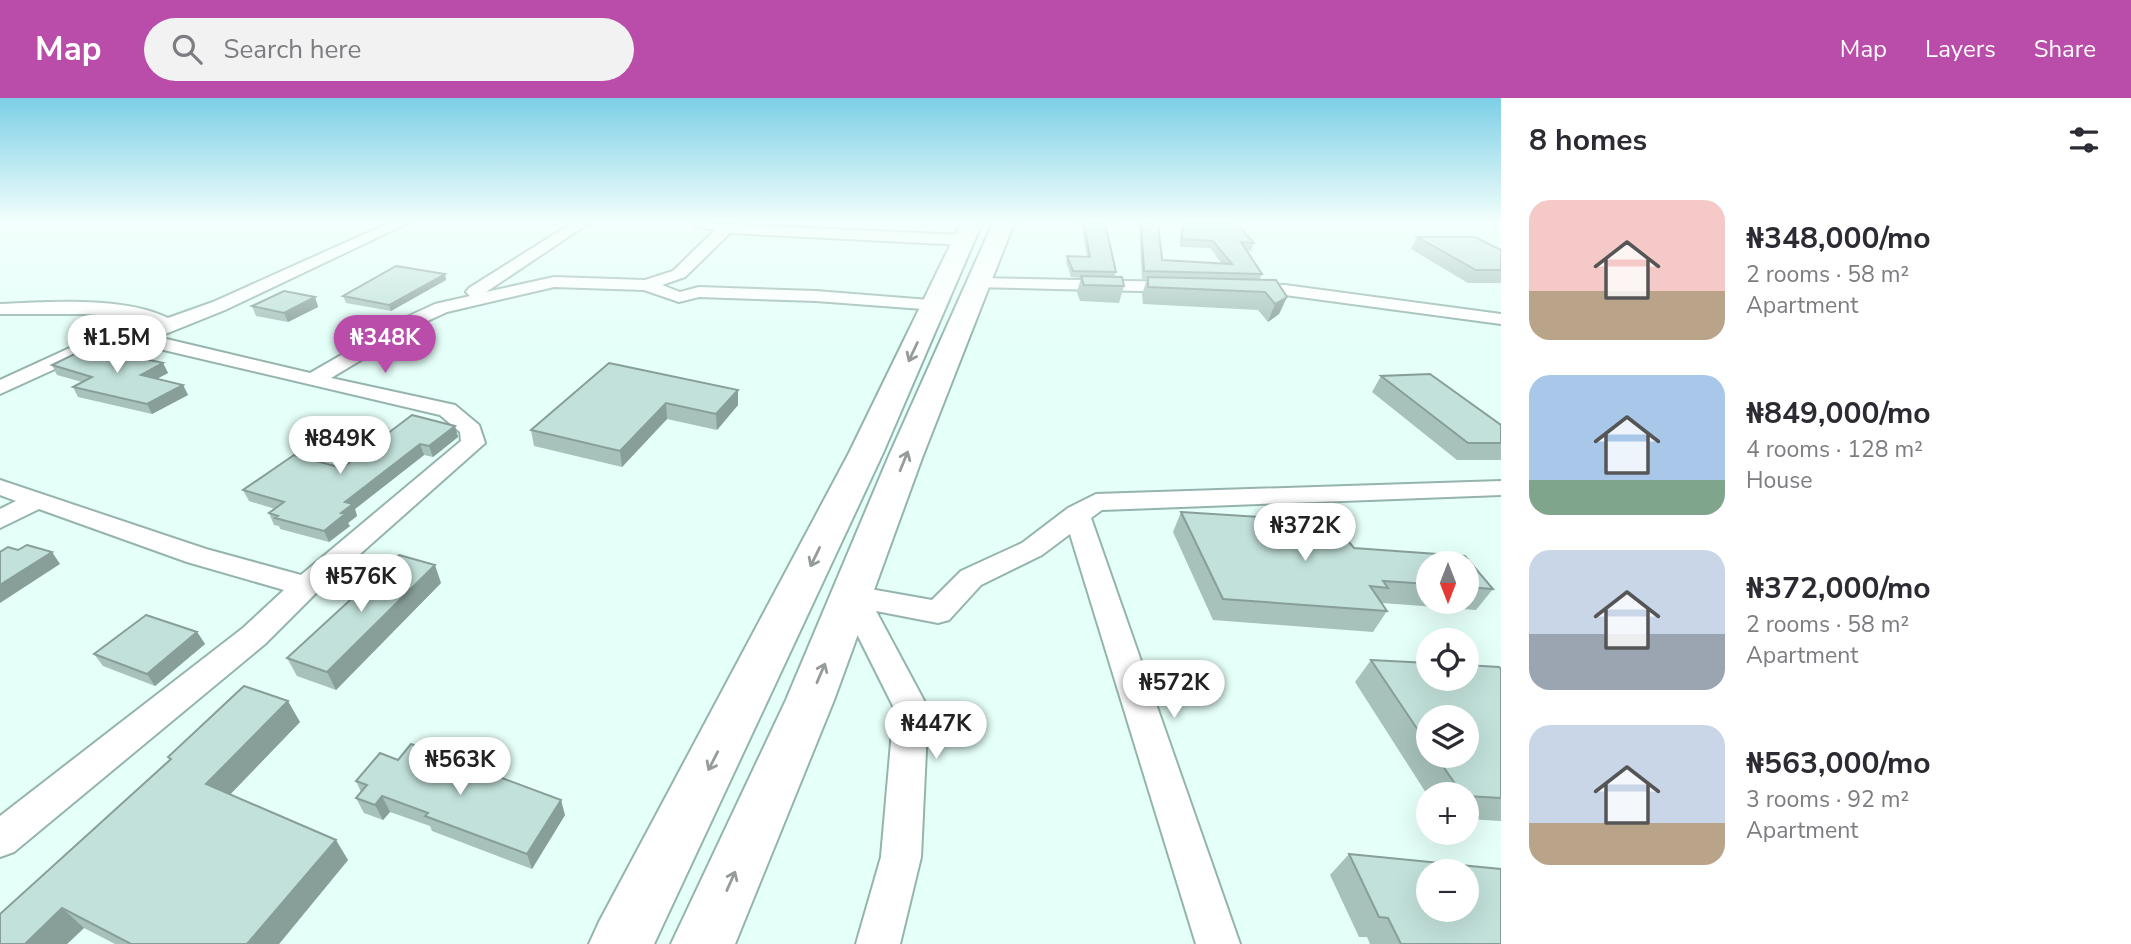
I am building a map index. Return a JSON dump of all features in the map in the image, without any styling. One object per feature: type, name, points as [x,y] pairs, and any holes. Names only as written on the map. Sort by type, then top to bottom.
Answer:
[{"type":"highway","points":[[621,944],[836,515],[955,262]]},
{"type":"highway","points":[[703,944],[853,596],[905,458],[987,262]]},
{"type":"street","points":[[0,839],[254,636],[306,586],[473,443],[471,430],[447,411],[141,339],[167,325],[219,306],[314,262]]},
{"type":"street","points":[[459,303],[521,262]]},
{"type":"street","points":[[646,285],[679,274],[691,262]]},
{"type":"street","points":[[313,380],[415,320],[459,303],[554,282],[646,285],[679,297],[699,292],[816,296],[936,305]]},
{"type":"street","points":[[978,283],[1202,287]]},
{"type":"street","points":[[1229,288],[1284,290],[1501,319]]},
{"type":"street","points":[[0,309],[139,313],[158,318],[167,325]]},
{"type":"street","points":[[0,388],[129,328],[139,313]]},
{"type":"street","points":[[0,487],[197,556],[306,586]]},
{"type":"street","points":[[853,596],[938,612],[971,578],[1032,549],[1097,502],[1501,488]]},
{"type":"street","points":[[0,520],[37,500]]},
{"type":"street","points":[[1077,514],[1218,944]]},
{"type":"street","points":[[853,596],[911,708],[901,857],[878,944]]},
{"type":"building","points":[[1070,262],[1114,262],[1116,272],[1073,271]]},
{"type":"building","points":[[1143,262],[1254,262],[1262,274],[1144,271]]},
{"type":"building","points":[[1463,262],[1501,262],[1501,270],[1476,270]]},
{"type":"building","points":[[396,266],[445,274],[389,305],[343,296]]},
{"type":"building","points":[[1081,276],[1122,277],[1124,286],[1084,285]]},
{"type":"building","points":[[1148,277],[1276,280],[1287,297],[1275,304],[1265,292],[1148,287]]},
{"type":"building","points":[[284,291],[315,297],[284,313],[252,306]]},
{"type":"building","points":[[89,347],[163,363],[141,375],[183,385],[147,404],[73,387],[92,377],[52,365]]},
{"type":"building","points":[[609,363],[738,390],[716,414],[666,403],[620,451],[531,430]]},
{"type":"building","points":[[1430,374],[1501,425],[1501,443],[1468,443],[1381,376]]},
{"type":"building","points":[[412,415],[455,426],[429,446],[420,444],[345,502],[353,504],[324,531],[275,518],[278,516],[269,513],[284,502],[243,490],[294,455],[342,468]]},
{"type":"building","points":[[1181,512],[1322,521],[1336,541],[1349,542],[1354,548],[1416,552],[1416,583],[1383,581],[1388,588],[1370,586],[1387,611],[1223,599]]},
{"type":"building","points":[[27,545],[52,552],[0,585],[0,552],[8,547],[18,550]]},
{"type":"building","points":[[399,555],[435,565],[327,672],[287,658]]},
{"type":"building","points":[[1479,572],[1493,589],[1479,588]]},
{"type":"building","points":[[146,615],[197,632],[147,674],[94,654]]},
{"type":"building","points":[[1371,660],[1416,662],[1416,691],[1479,691],[1479,666],[1499,667],[1501,798],[1479,797],[1479,782],[1454,782],[1444,768],[1479,768],[1479,705],[1416,705],[1416,727]]},
{"type":"building","points":[[244,686],[288,701],[206,784],[336,840],[247,944],[131,944],[62,908],[25,944],[0,944],[0,914],[171,759],[168,757]]},
{"type":"building","points":[[411,744],[561,800],[527,854],[425,816],[428,813],[382,796],[375,805],[356,798],[367,785],[356,781],[380,753],[398,760]]},
{"type":"building","points":[[1349,854],[1416,861],[1416,922],[1479,922],[1479,867],[1501,869],[1501,944],[1401,944],[1388,918],[1379,917]]}]
